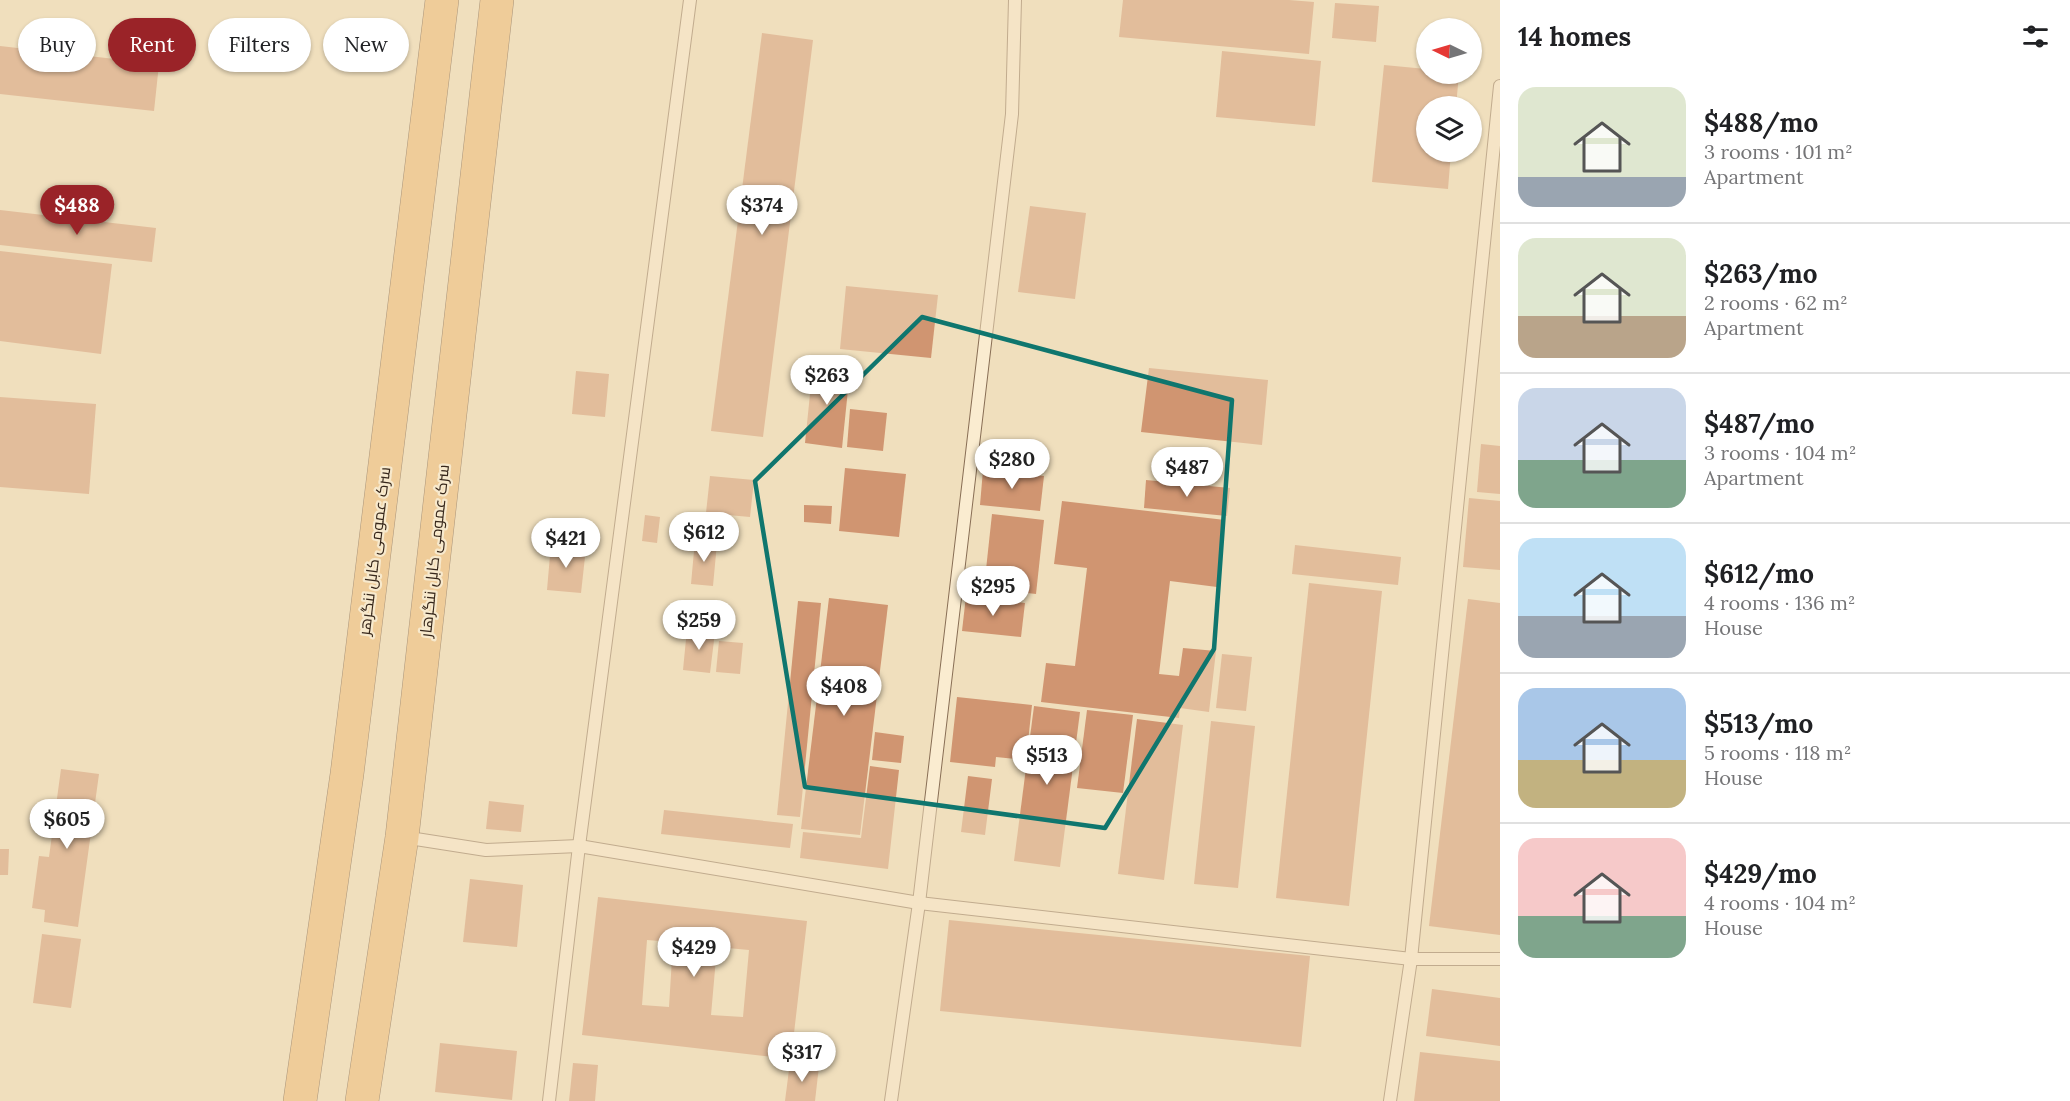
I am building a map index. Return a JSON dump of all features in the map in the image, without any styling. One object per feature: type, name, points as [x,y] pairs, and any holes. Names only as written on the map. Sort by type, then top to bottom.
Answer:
[{"type":"highway","name":"سرک عمومی کابل ننگرهر","points":[[300,1101],[347,774],[442,0]]},
{"type":"highway","name":"سرک عمومی کابل ننگرهار","points":[[362,1101],[402,837],[497,0]]},
{"type":"lane","points":[[549,1101],[579,846],[690,0]]},
{"type":"lane","points":[[891,1101],[919,903],[1012,114],[1015,0]]},
{"type":"lane","points":[[1390,1101],[1411,959],[1500,86]]},
{"type":"lane","points":[[402,837],[486,850],[579,846],[919,903],[1411,959],[1500,959]]},
{"type":"highlighted area","points":[[922,317],[1232,400],[1214,649],[1105,828],[805,787],[755,481]]},
{"type":"building","points":[[1123,0],[1314,2],[1309,54],[1119,37]]},
{"type":"building","points":[[1335,3],[1379,6],[1376,42],[1332,38]]},
{"type":"building","points":[[762,33],[813,40],[763,437],[711,431]]},
{"type":"building","points":[[0,46],[18,48],[18,72],[96,72],[96,57],[108,58],[108,72],[158,72],[154,111],[0,94]]},
{"type":"building","points":[[1222,51],[1321,61],[1315,126],[1216,117]]},
{"type":"building","points":[[1384,65],[1416,68],[1416,84],[1458,84],[1457,96],[1416,96],[1416,162],[1450,162],[1448,189],[1372,182]]},
{"type":"building","points":[[1030,206],[1086,213],[1075,299],[1018,292]]},
{"type":"building","points":[[0,210],[156,228],[152,262],[0,245]]},
{"type":"building","points":[[0,251],[112,264],[101,354],[0,341]]},
{"type":"building","points":[[846,286],[938,295],[931,358],[840,349]]},
{"type":"building","points":[[813,365],[850,370],[842,448],[805,443]]},
{"type":"building","points":[[1149,368],[1268,380],[1262,445],[1141,432]]},
{"type":"building","points":[[576,371],[609,374],[605,417],[572,414]]},
{"type":"building","points":[[0,397],[96,404],[89,494],[0,487]]},
{"type":"building","points":[[850,409],[887,413],[883,451],[847,447]]},
{"type":"building","points":[[1481,444],[1500,446],[1500,494],[1477,492]]},
{"type":"building","points":[[845,468],[906,474],[899,537],[839,531]]},
{"type":"building","points":[[983,470],[1044,476],[1040,511],[980,505]]},
{"type":"building","points":[[710,476],[754,480],[750,517],[706,513]]},
{"type":"building","points":[[1146,480],[1230,488],[1227,516],[1144,508]]},
{"type":"building","points":[[1469,498],[1500,501],[1500,570],[1463,567]]},
{"type":"building","points":[[1062,501],[1225,520],[1217,587],[1170,581],[1159,674],[1179,676],[1183,648],[1216,651],[1209,712],[1180,708],[1179,718],[1041,702],[1046,663],[1075,666],[1087,568],[1054,564]]},
{"type":"building","points":[[804,505],[832,506],[831,524],[804,522]]},
{"type":"building","points":[[992,514],[1044,520],[1036,594],[984,588]]},
{"type":"building","points":[[645,515],[660,517],[657,543],[642,541]]},
{"type":"building","points":[[695,540],[717,543],[713,586],[691,584]]},
{"type":"building","points":[[551,544],[586,548],[581,593],[547,590]]},
{"type":"building","points":[[1295,545],[1401,557],[1398,585],[1292,574]]},
{"type":"building","points":[[1309,583],[1382,591],[1349,906],[1276,898]]},
{"type":"building","points":[[966,596],[1025,603],[1021,637],[962,631]]},
{"type":"building","points":[[829,598],[888,605],[860,835],[801,829]]},
{"type":"building","points":[[1468,599],[1500,603],[1500,935],[1429,926]]},
{"type":"building","points":[[798,601],[821,603],[800,817],[777,815]]},
{"type":"building","points":[[687,629],[715,632],[710,673],[683,670]]},
{"type":"building","points":[[719,641],[743,643],[740,674],[716,672]]},
{"type":"building","points":[[1222,654],[1252,657],[1246,711],[1216,708]]},
{"type":"building","points":[[957,697],[1032,705],[1026,760],[996,757],[995,767],[950,762]]},
{"type":"building","points":[[1034,706],[1080,712],[1060,867],[1014,861]]},
{"type":"building","points":[[1087,710],[1133,715],[1123,793],[1077,788]]},
{"type":"building","points":[[1137,719],[1183,725],[1164,880],[1118,874]]},
{"type":"building","points":[[1211,721],[1255,726],[1238,888],[1194,884]]},
{"type":"building","points":[[875,732],[904,736],[901,763],[872,760]]},
{"type":"building","points":[[870,766],[899,770],[888,869],[800,858],[803,832],[861,838]]},
{"type":"building","points":[[61,769],[99,774],[78,927],[44,922],[45,910],[32,908],[39,856],[49,857]]},
{"type":"building","points":[[968,776],[992,779],[985,835],[961,832]]},
{"type":"building","points":[[489,801],[524,805],[521,832],[486,829]]},
{"type":"building","points":[[664,810],[793,824],[790,848],[661,834]]},
{"type":"building","points":[[0,849],[9,849],[8,875],[0,875]]},
{"type":"building","points":[[470,879],[523,885],[517,947],[463,942]]},
{"type":"building","points":[[598,897],[807,921],[791,1059],[582,1035]],"holes":[[[647,940],[673,942],[669,1007],[642,1005]],[[717,947],[749,950],[743,1017],[711,1015]]]},
{"type":"building","points":[[949,920],[1310,956],[1301,1047],[940,1011]]},
{"type":"building","points":[[42,934],[81,939],[71,1008],[33,1003]]},
{"type":"building","points":[[1432,989],[1500,998],[1500,1046],[1426,1036]]},
{"type":"building","points":[[440,1043],[517,1051],[512,1100],[435,1092]]},
{"type":"building","points":[[1420,1052],[1500,1061],[1500,1101],[1414,1101]]},
{"type":"building","points":[[790,1062],[819,1066],[815,1101],[785,1101]]},
{"type":"building","points":[[573,1063],[598,1065],[595,1101],[569,1101]]}]
